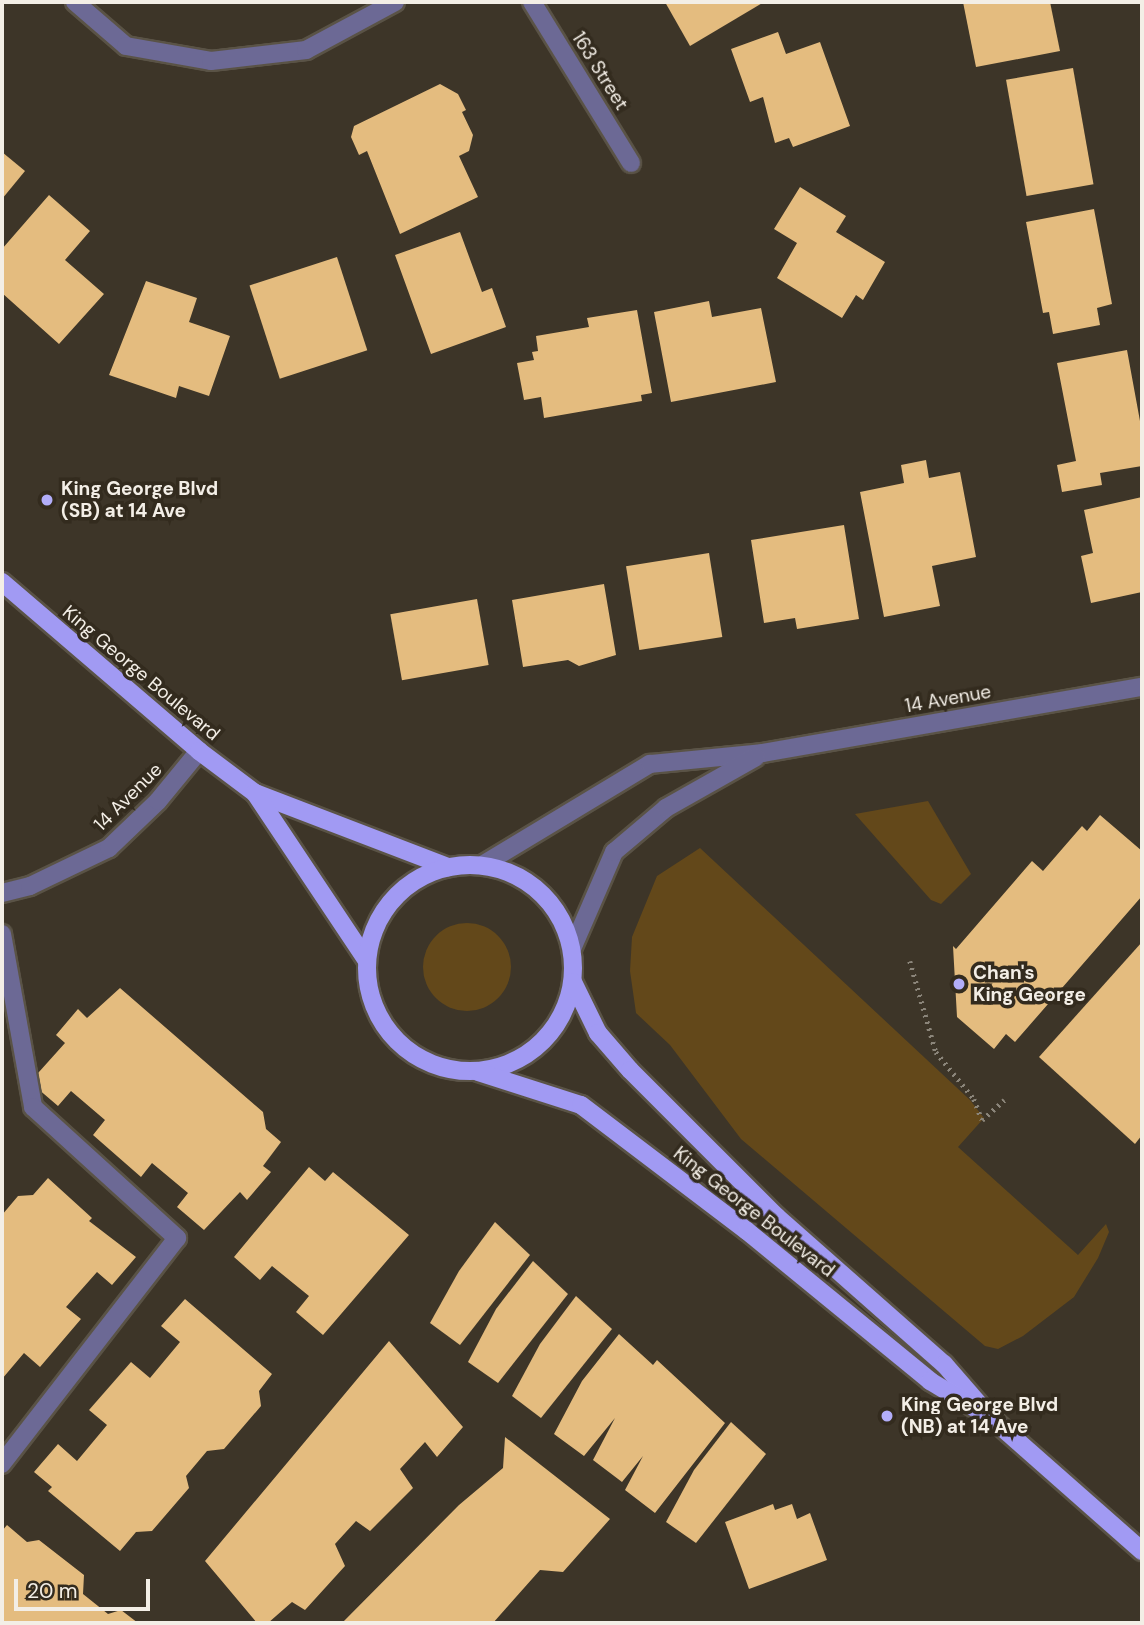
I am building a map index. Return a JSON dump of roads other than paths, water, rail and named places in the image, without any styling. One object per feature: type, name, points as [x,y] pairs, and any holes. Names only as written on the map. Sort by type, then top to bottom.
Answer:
[{"type":"main road","name":"King George Boulevard","points":[[2,582],[199,751],[256,793],[448,867]]},
{"type":"main road","name":"King George Boulevard","points":[[256,793],[367,961]]},
{"type":"main road","points":[[484,864],[517,874],[541,892],[561,918],[572,949],[573,982],[562,1016],[541,1044],[511,1063],[476,1071],[431,1062],[410,1052],[386,1028],[370,996],[367,961],[374,929],[391,901],[417,879],[448,867],[484,864]]},
{"type":"main road","name":"King George Boulevard","points":[[573,982],[598,1034],[630,1070],[777,1217],[944,1364],[990,1417],[1142,1551]]},
{"type":"main road","name":"King George Boulevard","points":[[476,1071],[581,1105],[747,1231],[930,1381],[990,1417]]},
{"type":"street","points":[[75,2],[126,46],[211,61],[306,50],[395,2]]},
{"type":"street","name":"163 Street","points":[[532,2],[631,163]]},
{"type":"street","name":"14 Avenue","points":[[484,864],[650,764],[762,753],[1142,687]]},
{"type":"street","name":"14 Avenue","points":[[2,893],[30,886],[109,848],[158,801],[199,751]]},
{"type":"street","name":"14 Avenue","points":[[572,949],[614,852],[666,808],[762,753]]},
{"type":"street","points":[[2,934],[33,1107],[177,1238],[2,1464]]},
{"type":"place","name":"King George Blvd (SB) at 14 Ave","points":[[47,500]]},
{"type":"place","name":"Chan's King George","points":[[959,984]]},
{"type":"place","name":"King George Blvd (NB) at 14 Ave","points":[[887,1416]]}]
